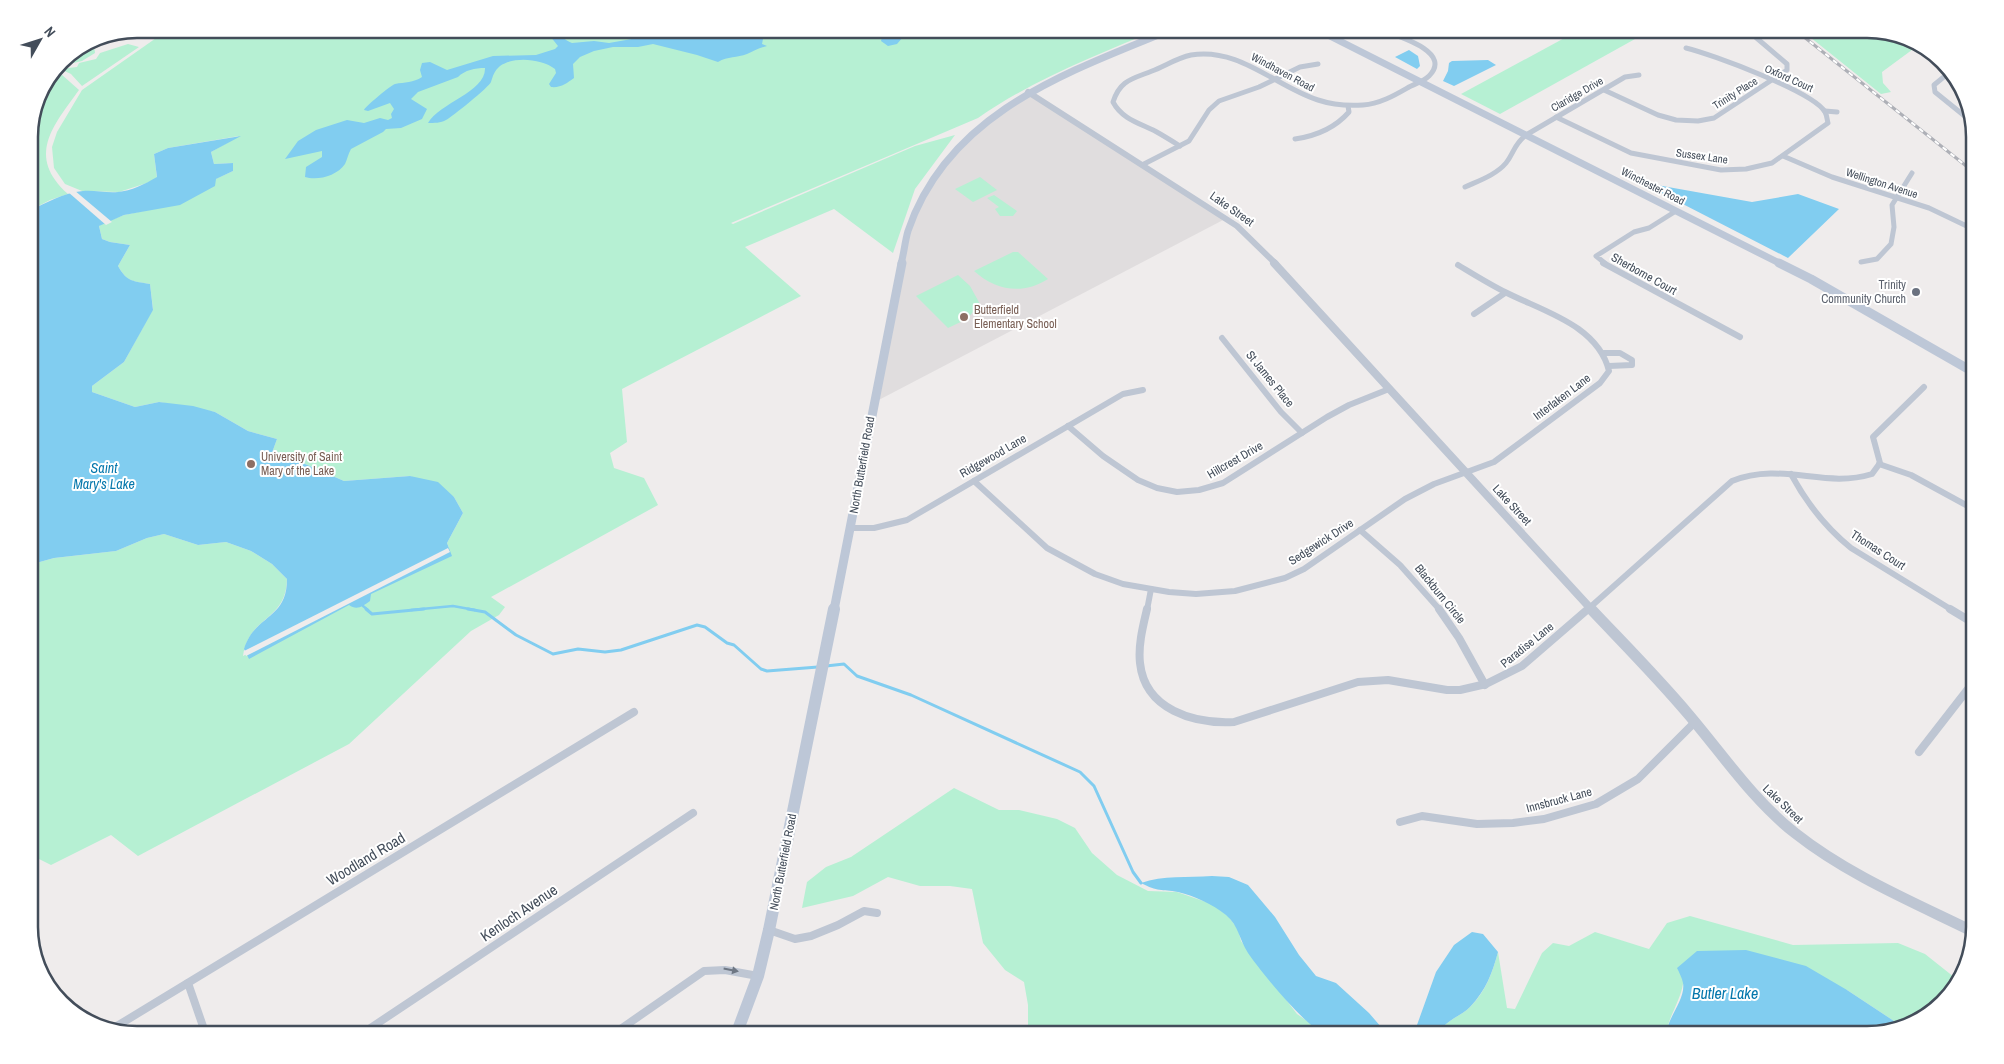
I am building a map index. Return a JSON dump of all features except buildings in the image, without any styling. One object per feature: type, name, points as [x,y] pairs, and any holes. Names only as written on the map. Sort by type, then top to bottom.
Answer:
[{"type":"main road","name":"North Butterfield Road","points":[[739,1026],[758,976],[769,930],[908,231],[914,212],[932,177],[964,140],[993,114],[1028,92],[1063,75],[1151,38]]},
{"type":"main road","name":"Winchester Road","points":[[1334,38],[1811,279],[1966,368]]},
{"type":"street","points":[[1401,38],[1417,44],[1433,56],[1435,60],[1435,70],[1420,81]]},
{"type":"street","name":"Trinity Place","points":[[1604,90],[1658,115],[1676,120],[1698,121],[1714,118],[1786,72],[1788,65],[1756,38]]},
{"type":"street","name":"Oxford Court","points":[[1686,48],[1709,54],[1807,96],[1825,111]]},
{"type":"street","name":"Windhaven Road","points":[[1180,146],[1122,115],[1114,102],[1117,89],[1129,80],[1154,72],[1182,58],[1205,54],[1233,58],[1317,101],[1348,106],[1378,102],[1420,81]]},
{"type":"street","points":[[1142,165],[1189,141],[1209,110],[1219,101],[1274,80],[1300,67],[1318,64]]},
{"type":"street","name":"Claridge Drive","points":[[1465,186],[1500,169],[1507,162],[1516,142],[1526,135],[1625,78],[1639,75]]},
{"type":"street","points":[[1945,75],[1937,81],[1934,88],[1938,96],[1964,113]]},
{"type":"street","name":"Lake Street","points":[[1028,92],[1246,233],[1695,722],[1759,800],[1794,833],[1865,878],[1966,928]]},
{"type":"street","points":[[1295,139],[1312,136],[1340,122],[1348,112],[1348,106]]},
{"type":"street","points":[[1825,111],[1838,112]]},
{"type":"street","name":"Sussex Lane","points":[[1556,117],[1632,153],[1706,169],[1733,170],[1755,168],[1783,156],[1825,126],[1828,120],[1825,111]]},
{"type":"street","name":"Wellington Avenue","points":[[1783,156],[1826,175],[1936,211],[1966,226]]},
{"type":"street","points":[[1861,262],[1876,259],[1891,244],[1894,227],[1890,210],[1912,173]]},
{"type":"street","name":"Sherborne Court","points":[[1676,211],[1649,228],[1634,232],[1596,256],[1600,261],[1740,337]]},
{"type":"street","points":[[1458,265],[1505,293],[1532,304],[1584,334],[1597,344],[1604,353],[1608,366],[1625,367],[1632,365],[1632,360],[1620,353],[1604,353]]},
{"type":"street","points":[[1474,314],[1505,293]]},
{"type":"street","name":"St James Place","points":[[1222,338],[1281,412],[1302,433]]},
{"type":"street","name":"Interlaken Lane","points":[[1464,472],[1494,462],[1531,435],[1600,383],[1608,372],[1608,366]]},
{"type":"street","points":[[1924,387],[1873,437],[1879,464],[1911,475],[1966,503]]},
{"type":"street","name":"Hillcrest Drive","points":[[1068,426],[1123,473],[1135,480],[1161,490],[1178,492],[1204,490],[1223,483],[1348,405],[1389,389]]},
{"type":"street","name":"Ridgewood Lane","points":[[850,528],[874,528],[907,520],[1123,394],[1144,390]]},
{"type":"street","name":"Paradise Lane","points":[[1151,589],[1140,658],[1143,678],[1151,693],[1164,706],[1185,718],[1210,724],[1234,722],[1358,682],[1376,679],[1391,679],[1434,689],[1453,691],[1485,685],[1504,678],[1520,668],[1732,481],[1758,473],[1848,479],[1860,478],[1875,472],[1879,464]]},
{"type":"street","name":"Sedgewick Drive","points":[[974,481],[1028,533],[1056,554],[1095,574],[1123,584],[1151,589],[1204,593],[1235,591],[1261,586],[1285,578],[1304,569],[1405,499],[1434,484],[1464,472]]},
{"type":"street","name":"Thomas Court","points":[[1791,474],[1821,523],[1834,535],[1851,548],[1966,618]]},
{"type":"street","name":"Blackburn Circle","points":[[1360,530],[1408,572],[1438,605],[1466,648],[1485,685]]},
{"type":"street","points":[[1919,752],[1966,692]]},
{"type":"street","name":"Woodland Road","points":[[119,1025],[634,712]]},
{"type":"street","name":"Innsbruck Lane","points":[[1400,822],[1422,816],[1477,824],[1513,824],[1544,819],[1596,804],[1638,779],[1695,722]]},
{"type":"street","name":"Kenloch Avenue","points":[[374,1026],[693,814]]},
{"type":"street","points":[[769,930],[795,939],[811,936],[838,925],[864,911],[877,912]]},
{"type":"street","points":[[625,1026],[704,971],[729,968],[758,976]]},
{"type":"street","points":[[188,983],[203,1026]]},
{"type":"shaded area","name":"Butterfield Elementary School","points":[[1028,92],[1225,219],[873,403],[908,231],[937,170],[970,133]]},
{"type":"green space","points":[[156,38],[1137,38],[1089,58],[1021,91],[978,118],[731,223],[733,224],[915,146],[955,135],[915,189],[893,253],[834,209],[745,247],[801,296],[622,389],[627,442],[610,453],[614,468],[644,478],[658,505],[491,597],[505,607],[499,615],[471,631],[349,744],[138,856],[111,835],[51,865],[38,858],[38,562],[54,558],[116,551],[147,538],[164,534],[198,545],[226,542],[251,551],[272,564],[287,579],[281,603],[252,633],[243,656],[449,548],[447,543],[463,513],[454,497],[410,476],[344,481],[273,450],[277,439],[248,431],[215,412],[159,402],[135,407],[92,392],[92,386],[124,362],[153,309],[150,284],[127,278],[118,266],[130,245],[102,239],[99,226],[124,215],[148,210],[233,171],[233,163],[214,164],[211,152],[239,136],[168,148],[154,154],[157,178],[147,183],[119,192],[82,191],[65,184],[54,168],[52,147],[57,132],[82,90]]},
{"type":"green space","points":[[1564,38],[1637,38],[1500,114],[1461,94]]},
{"type":"green space","points":[[1811,38],[1881,38],[1913,49],[1882,72],[1883,83],[1891,92],[1881,94]]},
{"type":"green space","points":[[128,44],[139,47],[82,86],[71,74],[63,70],[77,67],[79,63],[96,59],[100,53]]},
{"type":"green space","points":[[94,47],[95,53],[82,61],[68,64],[81,54]]},
{"type":"green space","points":[[60,73],[79,90],[60,116],[48,141],[46,154],[48,167],[55,180],[68,194],[38,206],[39,117],[45,99]]},
{"type":"green space","points":[[980,177],[997,190],[973,202],[955,189]]},
{"type":"green space","points":[[994,195],[1017,211],[1013,216],[1000,216],[995,209],[999,207],[987,198]]},
{"type":"green space","points":[[1013,252],[1018,252],[1048,279],[1039,284],[1019,289],[1000,287],[982,278],[974,271]]},
{"type":"green space","points":[[958,275],[970,286],[980,304],[967,319],[948,328],[916,296]]},
{"type":"green space","points":[[954,788],[999,810],[1019,810],[1057,819],[1075,828],[1092,853],[1117,875],[1148,891],[1177,892],[1212,904],[1228,916],[1238,929],[1241,941],[1297,1014],[1314,1026],[1028,1026],[1028,1005],[1024,982],[1005,970],[983,943],[972,889],[950,886],[920,886],[888,877],[853,896],[802,908],[807,882],[826,867],[851,857]]},
{"type":"green space","points":[[1690,916],[1793,945],[1898,943],[1925,954],[1953,976],[1942,993],[1923,1010],[1896,1022],[1847,990],[1683,984],[1668,1026],[1444,1026],[1476,1001],[1491,975],[1498,952],[1507,1008],[1515,1009],[1542,953],[1553,943],[1569,946],[1595,932],[1649,949],[1667,923]]},
{"type":"water","points":[[552,38],[563,38],[572,43],[594,41],[609,43],[637,38],[762,38],[762,44],[767,46],[718,62],[653,44],[638,47],[613,47],[594,51],[580,57],[573,64],[574,78],[558,87],[551,87],[549,84],[556,73],[555,69],[536,61],[513,61],[500,66],[489,85],[450,118],[442,122],[428,123],[442,109],[478,84],[485,68],[474,69],[418,92],[411,99],[427,109],[422,119],[401,128],[386,129],[351,149],[345,164],[337,172],[321,178],[305,177],[306,167],[322,157],[322,151],[285,159],[298,141],[316,130],[347,120],[364,123],[380,118],[388,120],[392,118],[391,114],[394,109],[390,103],[368,111],[364,110],[395,84],[422,77],[420,70],[422,63],[430,62],[447,70],[493,56],[536,55],[555,49],[558,46]]},
{"type":"water","points":[[882,38],[902,38],[897,44],[888,46],[881,41]]},
{"type":"water","points":[[1409,50],[1418,56],[1420,66],[1417,69],[1395,57]]},
{"type":"water","points":[[1488,60],[1496,65],[1454,86],[1443,81],[1448,71],[1449,63],[1452,61]]},
{"type":"water","name":"Saint Mary's Lake","points":[[241,136],[211,152],[214,164],[233,163],[233,171],[216,179],[215,186],[180,205],[124,215],[99,226],[102,239],[130,245],[118,266],[124,275],[131,280],[150,284],[153,310],[124,362],[92,386],[92,392],[135,407],[159,402],[193,406],[215,412],[248,431],[277,439],[273,450],[344,481],[410,476],[438,482],[454,497],[463,513],[447,543],[452,556],[371,594],[370,601],[362,606],[355,608],[349,605],[249,659],[244,649],[249,638],[255,629],[282,602],[286,592],[287,579],[272,564],[251,551],[226,542],[198,545],[164,534],[147,538],[116,551],[54,558],[38,562],[38,207],[76,192],[118,192],[143,185],[157,177],[154,154],[168,148]]},
{"type":"water","points":[[1640,182],[1752,202],[1798,194],[1839,209],[1788,258]]},
{"type":"water","points":[[1229,877],[1248,885],[1275,917],[1299,955],[1316,976],[1336,983],[1380,1026],[1312,1026],[1285,999],[1263,973],[1248,953],[1236,928],[1226,915],[1209,904],[1191,896],[1156,889],[1141,883],[1167,878]]},
{"type":"water","points":[[1472,932],[1483,934],[1498,952],[1491,975],[1476,1001],[1444,1026],[1416,1026],[1436,972],[1454,945]]},
{"type":"water","name":"Butler Lake","points":[[1746,950],[1806,966],[1896,1022],[1881,1026],[1668,1026],[1683,989],[1683,981],[1677,968],[1697,951]]},
{"type":"pier","points":[[74,190],[112,222],[106,225],[68,192]]},
{"type":"pier","points":[[448,548],[450,552],[246,656],[244,651]]},
{"type":"waterway","points":[[363,606],[368,610]]},
{"type":"waterway","points":[[411,610],[453,606],[475,610]]},
{"type":"waterway","points":[[366,609],[372,614],[424,609]]},
{"type":"waterway","points":[[468,609],[485,612],[516,635],[553,654],[578,649],[605,652],[621,650],[697,625],[705,627],[727,643],[734,645],[761,669],[767,671],[818,667]]},
{"type":"waterway","points":[[826,666],[844,664],[857,676],[911,695],[1080,772],[1094,786],[1133,872],[1141,883]]},
{"type":"railway","points":[[1805,38],[1966,166]]},
{"type":"place","name":"Trinity Community Church","points":[[1916,292]]},
{"type":"place","name":"Butterfield Elementary School","points":[[964,317]]},
{"type":"place","name":"University of Saint Mary of the Lake","points":[[251,464]]}]
